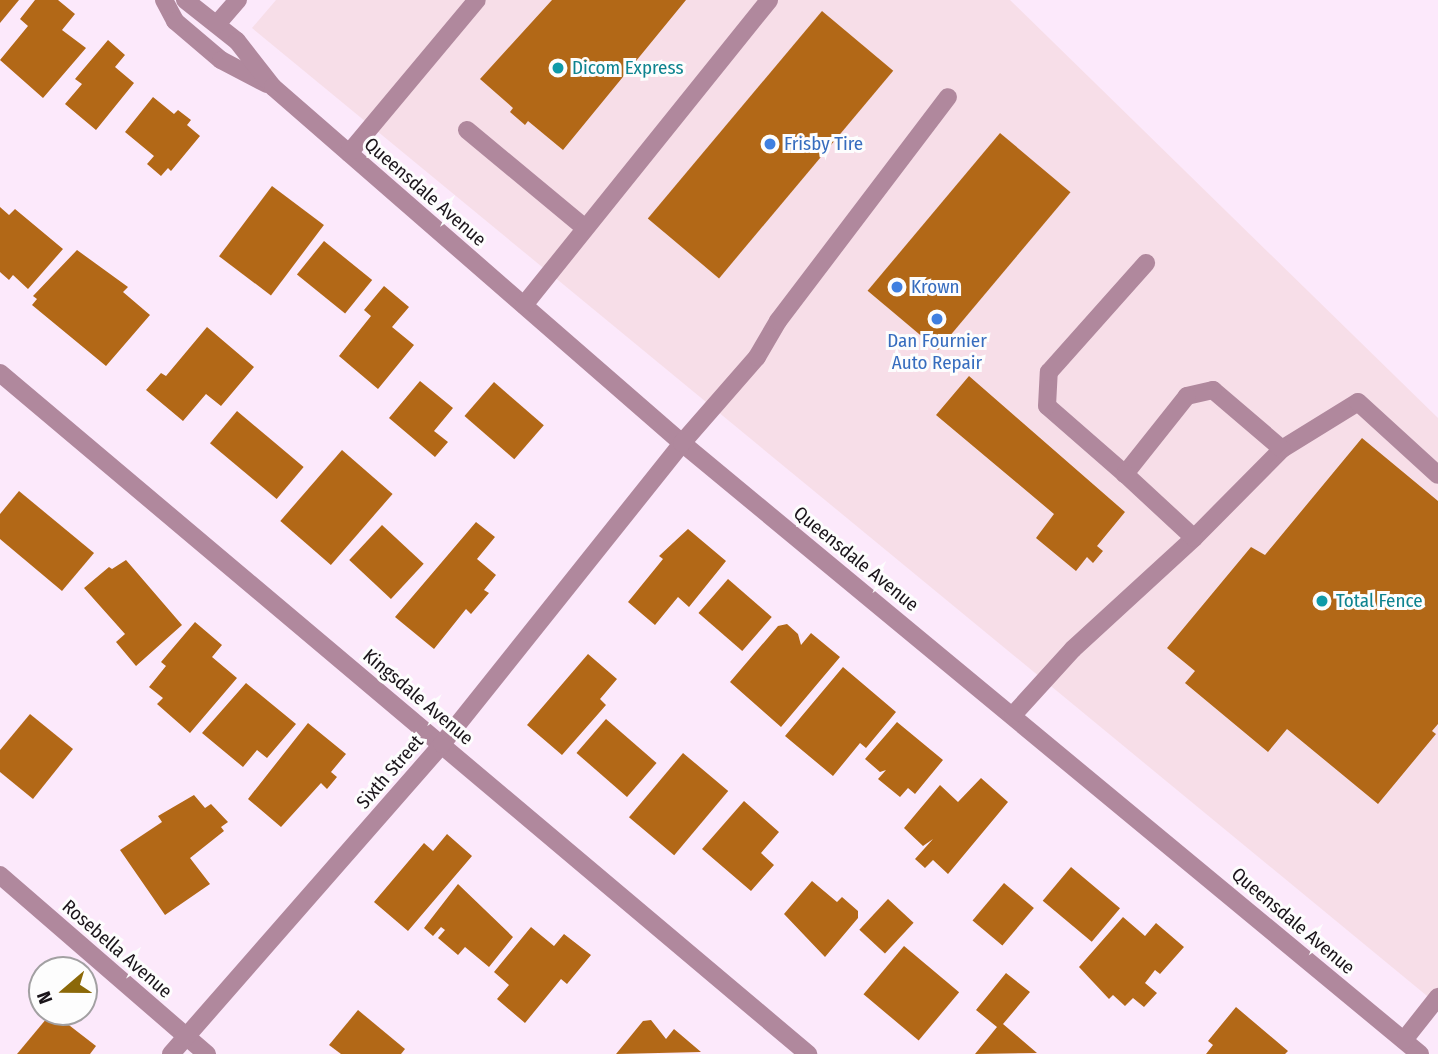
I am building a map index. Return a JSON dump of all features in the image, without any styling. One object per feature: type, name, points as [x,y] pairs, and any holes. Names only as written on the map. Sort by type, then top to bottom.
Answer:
[{"type":"street","name":"Queensdale Avenue","points":[[163,0],[175,21],[221,61],[273,87]]},
{"type":"street","name":"Queensdale Avenue","points":[[185,0],[237,41],[273,87],[682,443],[1420,1054]]},
{"type":"street","points":[[217,24],[238,0]]},
{"type":"street","points":[[349,153],[477,0]]},
{"type":"street","points":[[524,305],[769,0]]},
{"type":"street","name":"Sixth Street","points":[[172,1054],[442,744],[682,443],[757,357],[778,321],[948,97]]},
{"type":"street","points":[[467,130],[585,228]]},
{"type":"street","points":[[1146,263],[1049,372],[1047,405],[1194,538]]},
{"type":"street","name":"Kingsdale Avenue","points":[[0,373],[808,1054]]},
{"type":"street","points":[[1125,474],[1187,397],[1213,390],[1282,449]]},
{"type":"street","points":[[1013,715],[1073,649],[1194,538],[1282,449],[1358,402],[1438,475]]},
{"type":"street","name":"Rosebella Avenue","points":[[0,875],[207,1054]]},
{"type":"street","points":[[1404,1041],[1438,997]]},
{"type":"shaded area","points":[[276,0],[1010,0],[1438,418],[1438,1005],[252,28]]},
{"type":"building","points":[[0,0],[19,0],[0,23]]},
{"type":"building","points":[[35,0],[58,0],[75,14],[62,30],[86,48],[43,98],[0,60],[28,26],[20,19]]},
{"type":"building","name":"Dicom Express","points":[[552,0],[686,0],[563,150],[528,121],[525,125],[510,112],[513,108],[480,79]]},
{"type":"building","name":"Frisby Tire","points":[[822,11],[893,71],[719,278],[648,219]]},
{"type":"building","points":[[108,40],[125,55],[115,67],[134,83],[96,130],[65,104],[82,84],[75,79]]},
{"type":"building","points":[[153,97],[174,114],[178,110],[191,120],[187,125],[200,136],[171,171],[168,168],[161,176],[147,164],[154,156],[125,132]]},
{"type":"building","points":[[1000,133],[1070,192],[938,350],[868,291]]},
{"type":"building","points":[[272,186],[324,225],[271,295],[219,256]]},
{"type":"building","points":[[0,207],[9,215],[15,209],[63,249],[28,289],[13,275],[9,280],[0,272]]},
{"type":"building","points":[[324,241],[372,280],[345,313],[297,274]]},
{"type":"building","points":[[77,250],[128,287],[123,292],[150,315],[106,366],[32,305],[37,299],[33,296]]},
{"type":"building","points":[[384,286],[409,307],[392,327],[414,345],[378,389],[339,356],[371,316],[364,310]]},
{"type":"building","points":[[207,327],[254,367],[221,406],[206,394],[183,421],[146,390],[161,373],[166,376]]},
{"type":"building","points":[[969,376],[1125,512],[1097,546],[1103,551],[1093,563],[1087,557],[1076,571],[1036,538],[1054,514],[936,415]]},
{"type":"building","points":[[420,381],[453,408],[434,431],[448,442],[435,457],[389,418]]},
{"type":"building","points":[[494,382],[544,425],[514,459],[464,416]]},
{"type":"building","points":[[237,411],[304,467],[277,499],[210,443]]},
{"type":"building","name":"Total Fence","points":[[1362,438],[1438,501],[1438,724],[1432,731],[1436,734],[1378,804],[1287,729],[1268,752],[1185,683],[1195,671],[1167,648],[1251,547],[1265,555]]},
{"type":"building","points":[[342,450],[393,494],[331,565],[280,521]]},
{"type":"building","points":[[19,491],[94,553],[62,591],[0,539],[0,514]]},
{"type":"building","points":[[476,522],[495,537],[477,559],[496,575],[484,590],[489,593],[471,614],[466,609],[434,649],[395,617]]},
{"type":"building","points":[[382,525],[424,564],[391,599],[349,560]]},
{"type":"building","points":[[688,529],[726,561],[689,607],[678,597],[655,625],[628,602],[663,559],[659,556]]},
{"type":"building","points":[[126,560],[182,625],[136,666],[116,642],[125,634],[84,588],[109,567],[112,569]]},
{"type":"building","points":[[728,579],[772,617],[742,651],[698,613]]},
{"type":"building","points":[[195,622],[222,645],[212,657],[237,678],[190,733],[157,704],[163,698],[149,687],[166,666],[161,662]]},
{"type":"building","points":[[787,624],[798,634],[801,645],[811,633],[840,657],[781,727],[730,682],[778,626]]},
{"type":"building","points":[[588,654],[617,679],[600,699],[606,705],[562,755],[527,725]]},
{"type":"building","points":[[843,667],[896,712],[866,748],[860,743],[833,776],[785,736]]},
{"type":"building","points":[[246,683],[296,724],[267,758],[257,750],[243,767],[202,733]]},
{"type":"building","points":[[30,714],[73,749],[33,799],[0,772],[0,750]]},
{"type":"building","points":[[606,719],[657,763],[627,797],[576,753]]},
{"type":"building","points":[[897,722],[943,760],[915,794],[908,788],[900,797],[878,779],[886,770],[880,772],[865,759]]},
{"type":"building","points":[[308,723],[346,754],[331,772],[337,777],[327,789],[321,783],[281,827],[248,799]]},
{"type":"building","points":[[683,753],[728,791],[674,855],[629,817]]},
{"type":"building","points":[[981,778],[1008,802],[948,874],[933,860],[925,868],[915,859],[933,839],[923,846],[904,828],[940,785],[958,802]]},
{"type":"building","points":[[194,795],[205,808],[211,804],[228,822],[221,827],[224,831],[190,858],[210,884],[165,915],[120,850],[162,822],[158,816]]},
{"type":"building","points":[[744,801],[779,832],[761,853],[774,865],[751,891],[702,849]]},
{"type":"building","points":[[447,834],[472,856],[408,931],[374,902],[424,843],[433,851]]},
{"type":"building","points":[[1071,867],[1120,908],[1092,942],[1043,901]]},
{"type":"building","points":[[812,881],[837,902],[842,897],[858,911],[858,918],[825,957],[784,914]]},
{"type":"building","points":[[1004,883],[1034,908],[1002,946],[973,921]]},
{"type":"building","points":[[458,884],[513,937],[489,967],[465,947],[458,955],[438,938],[445,930],[441,927],[433,936],[424,928]]},
{"type":"building","points":[[888,899],[914,923],[885,954],[859,930]]},
{"type":"building","points":[[1123,917],[1145,936],[1156,923],[1184,947],[1160,974],[1155,970],[1145,983],[1157,993],[1144,1007],[1133,998],[1125,1006],[1113,995],[1109,999],[1079,967]]},
{"type":"building","points":[[531,927],[554,946],[564,934],[591,955],[567,984],[561,979],[525,1023],[497,999],[509,985],[494,972]]},
{"type":"building","points":[[904,946],[959,992],[919,1041],[864,994]]},
{"type":"building","points":[[1006,973],[1030,992],[1003,1024],[1037,1053],[975,1054],[997,1027],[976,1010]]},
{"type":"building","points":[[1236,1007],[1288,1051],[1285,1054],[1206,1054],[1213,1045],[1208,1041]]},
{"type":"building","points":[[358,1010],[405,1049],[401,1054],[341,1054],[329,1045]]},
{"type":"building","points":[[651,1020],[666,1039],[674,1029],[701,1052],[616,1054],[643,1021]]},
{"type":"building","points":[[40,1026],[70,1026],[96,1046],[90,1054],[17,1054]]},
{"type":"place","name":"Dicom Express","points":[[558,68]]},
{"type":"place","name":"Frisby Tire","points":[[770,144]]},
{"type":"place","name":"Krown","points":[[897,287]]},
{"type":"place","name":"Dan Fournier Auto Repair","points":[[937,319]]},
{"type":"place","name":"Total Fence","points":[[1322,601]]}]
